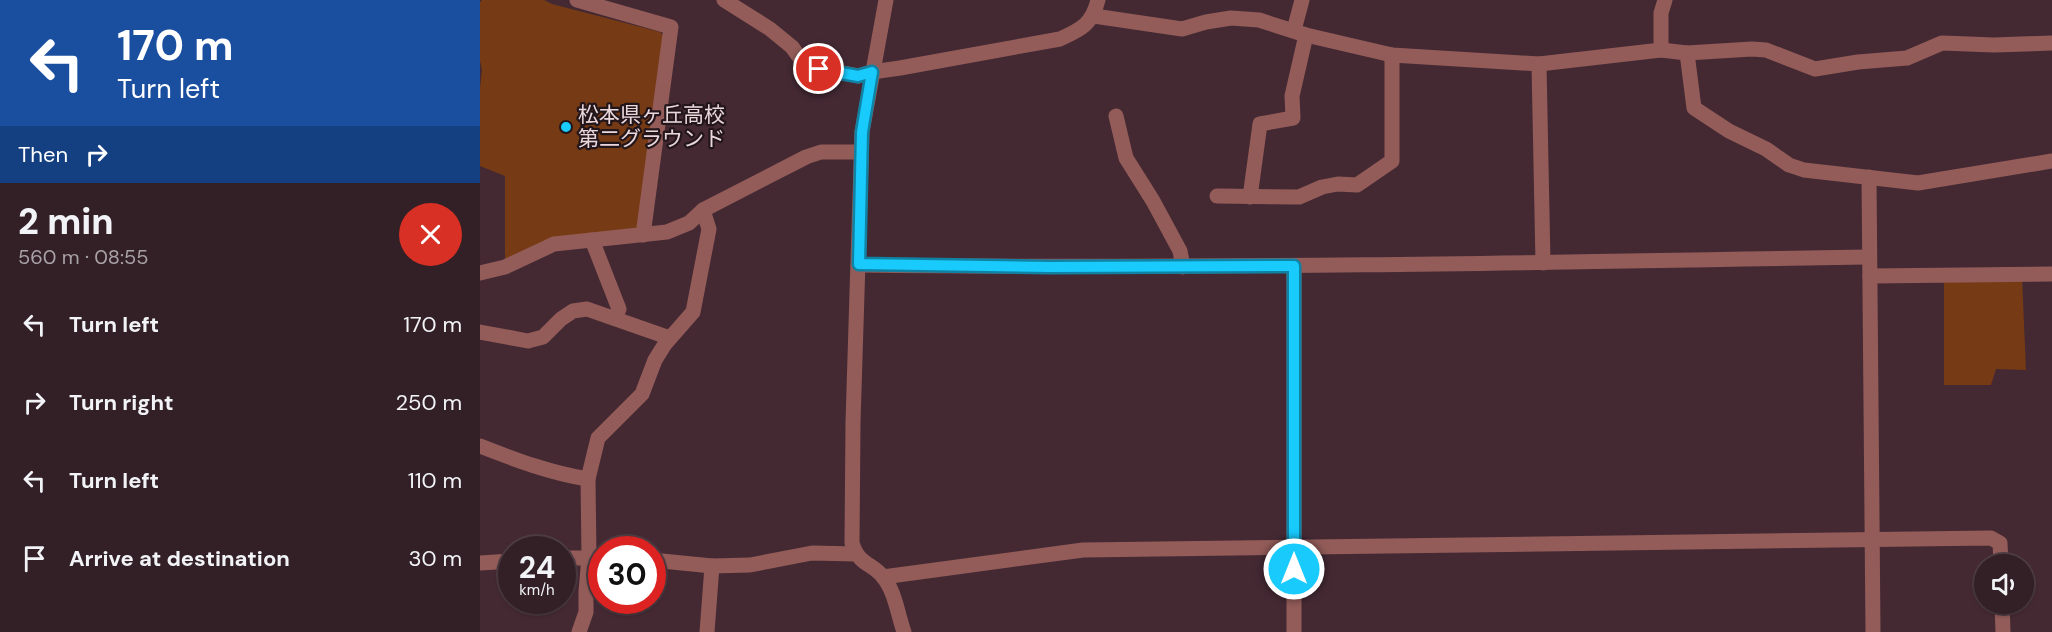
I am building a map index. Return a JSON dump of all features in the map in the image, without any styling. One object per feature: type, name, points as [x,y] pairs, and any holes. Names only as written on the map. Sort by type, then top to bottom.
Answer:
[{"type":"street","points":[[577,0],[611,4],[671,27],[643,235]]},
{"type":"street","points":[[724,0],[792,46],[805,65],[858,76],[1060,39],[1077,31],[1094,16],[1098,0]]},
{"type":"street","points":[[886,0],[862,132],[852,543],[856,554],[862,561],[883,577],[904,632]]},
{"type":"street","points":[[1250,197],[1260,124],[1293,118],[1292,96],[1302,0]]},
{"type":"street","points":[[1661,50],[1661,13],[1665,0]]},
{"type":"street","points":[[1094,16],[1182,29],[1231,18],[1259,20],[1300,33],[1392,55],[1539,64],[1661,50],[1687,54],[1752,49],[1766,50],[1815,69],[1858,62],[1907,58],[1942,43],[1994,45],[2052,43]]},
{"type":"street","points":[[1687,54],[1694,108],[1729,131],[1766,149],[1789,165],[1804,170],[1918,183],[2052,161]]},
{"type":"street","points":[[1217,196],[1299,197],[1322,187],[1338,184],[1357,185],[1392,161],[1392,55]]},
{"type":"street","points":[[1539,64],[1544,263]]},
{"type":"street","points":[[1116,116],[1126,158],[1170,231],[1180,251],[1183,267]]},
{"type":"street","points":[[480,273],[505,267],[554,244],[667,232],[689,223],[703,210],[806,157],[821,152],[861,152]]},
{"type":"street","points":[[1869,177],[1873,632]]},
{"type":"street","points":[[593,536],[588,479],[598,438],[642,394],[655,360],[670,338],[693,312],[709,230],[703,210]]},
{"type":"street","points":[[592,240],[619,309],[615,318]]},
{"type":"street","points":[[859,264],[1183,267],[1869,257]]},
{"type":"street","points":[[1294,266],[1294,632]]},
{"type":"street","points":[[1870,276],[2052,273]]},
{"type":"street","points":[[480,332],[528,340],[543,337],[561,319],[573,312],[587,309],[670,338]]},
{"type":"street","points":[[480,446],[528,465],[588,479]]},
{"type":"street","points":[[883,577],[1083,550],[1992,538],[2000,543],[2001,554]]},
{"type":"street","points":[[666,561],[712,566],[750,565],[812,553],[856,554]]},
{"type":"street","points":[[480,563],[498,562]]},
{"type":"street","points":[[707,632],[712,566]]},
{"type":"street","points":[[579,632],[586,612],[588,583]]},
{"type":"street","points":[[2002,614],[2003,632]]},
{"type":"shaded area","name":"松本県ヶ丘高校 第二グラウンド","points":[[482,0],[544,0],[660,32],[663,35],[640,228],[505,261],[505,176],[480,166],[482,70],[480,2]]},
{"type":"shaded area","points":[[2022,277],[2026,370],[1996,369],[1991,385],[1944,385],[1944,279]]},
{"type":"place","name":"松本県ヶ丘高校 第二グラウンド","points":[[566,127]]},
{"type":"route","points":[[819,69],[858,76],[872,72],[862,132],[859,264],[1049,267],[1294,266],[1294,569]]}]
